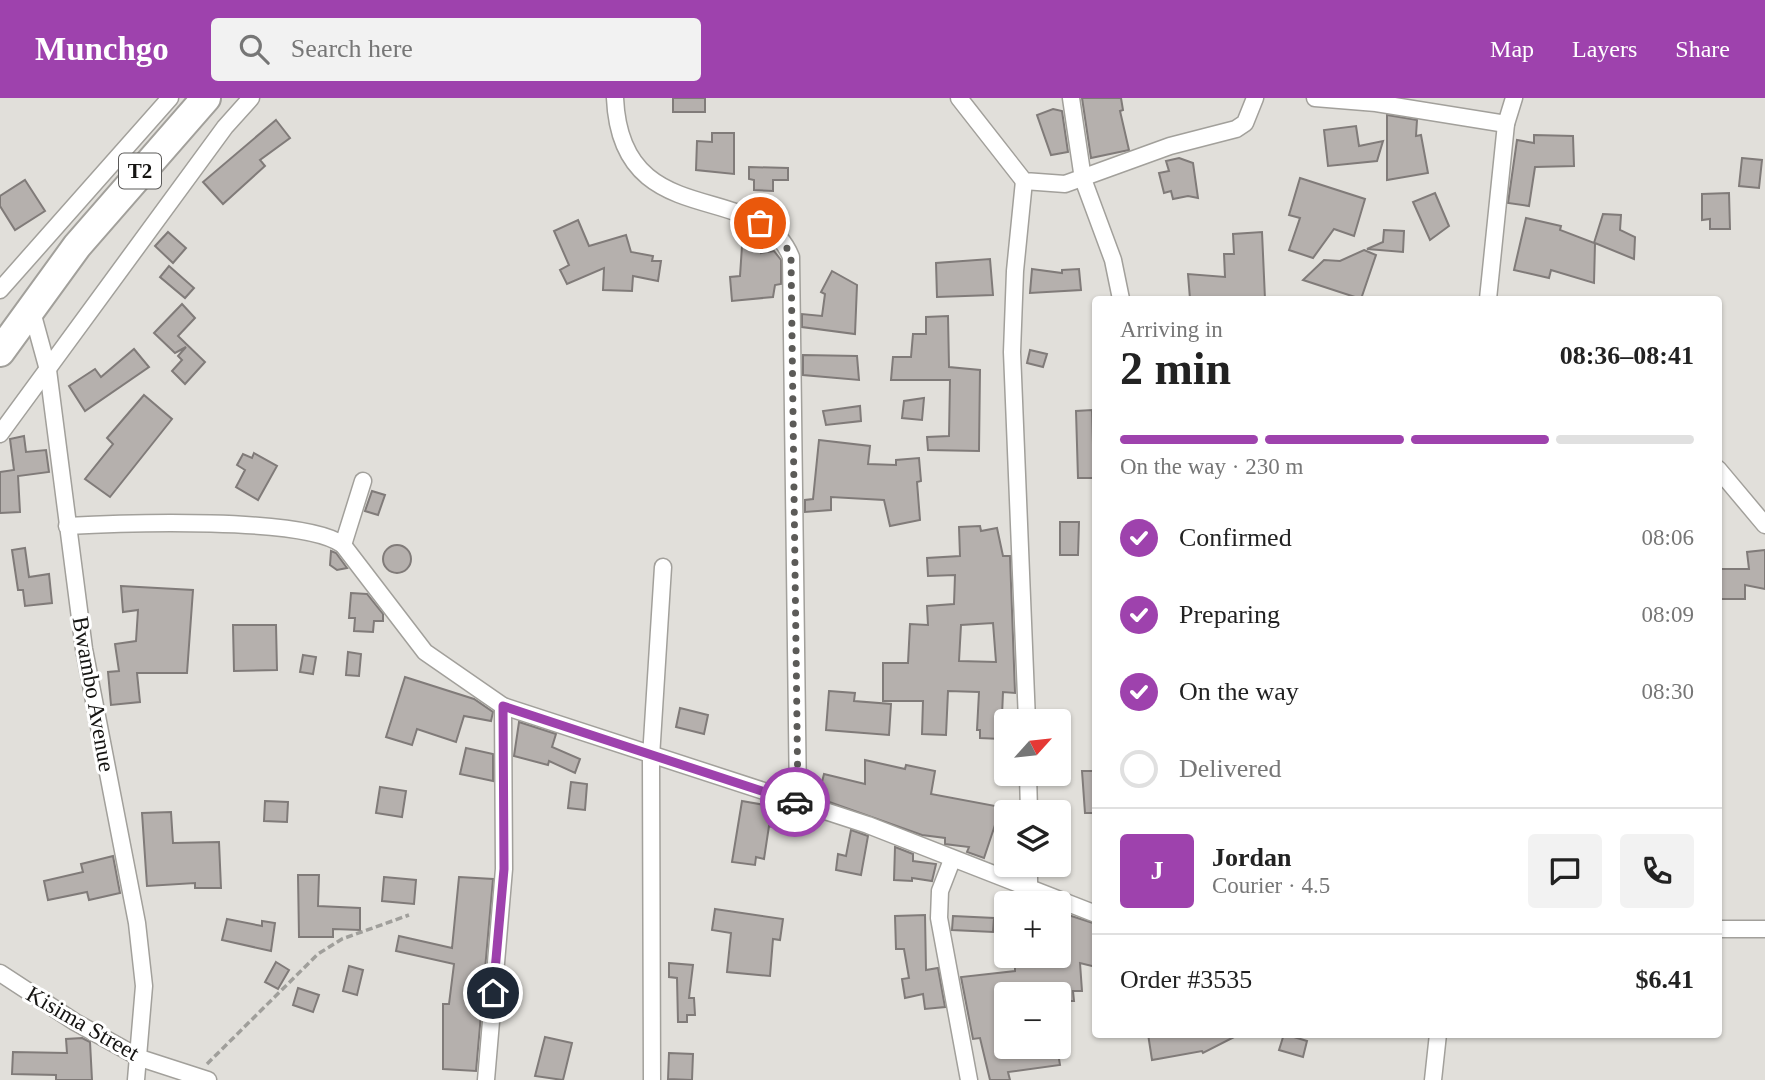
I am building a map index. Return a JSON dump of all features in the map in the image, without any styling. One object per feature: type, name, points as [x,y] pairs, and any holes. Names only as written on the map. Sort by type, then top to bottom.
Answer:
[{"type":"highway","name":"T2","points":[[0,352],[77,246],[206,98]]},
{"type":"street","points":[[0,290],[170,98]]},
{"type":"street","points":[[0,434],[225,127],[251,98]]},
{"type":"street","points":[[615,98],[621,140],[633,162],[646,175],[676,193],[747,216],[773,230],[785,242],[791,257],[798,802]]},
{"type":"street","points":[[959,98],[1024,181],[1015,271],[1012,352],[1027,709]]},
{"type":"street","points":[[1071,98],[1083,179],[1113,260],[1120,296]]},
{"type":"street","points":[[1024,181],[1065,184],[1170,146],[1236,130],[1245,123],[1255,98]]},
{"type":"street","points":[[1315,98],[1377,101],[1506,124]]},
{"type":"street","points":[[1488,296],[1506,124],[1514,98]]},
{"type":"street","name":"Bwambo Avenue","points":[[31,309],[48,370],[84,649],[137,923],[144,986],[140,1058],[136,1080]]},
{"type":"street","points":[[1722,474],[1765,525]]},
{"type":"street","points":[[343,545],[363,481]]},
{"type":"street","points":[[68,526],[135,522],[320,534],[343,545],[425,652],[503,706],[651,757],[868,825],[1092,912]]},
{"type":"street","points":[[652,1080],[651,757],[663,567]]},
{"type":"street","points":[[486,1080],[504,869],[503,706]]},
{"type":"street","points":[[952,860],[940,891],[939,918],[969,1080]]},
{"type":"street","points":[[1029,877],[1029,887]]},
{"type":"street","points":[[1722,929],[1765,929]]},
{"type":"street","name":"Kisima Street","points":[[0,973],[75,1022],[140,1058],[202,1078]]},
{"type":"street","points":[[1433,1080],[1438,1038]]},
{"type":"path","points":[[202,1078],[318,954],[342,939],[409,915]]},
{"type":"building","points":[[673,98],[705,98],[705,112],[673,112]]},
{"type":"building","points":[[1082,98],[1121,98],[1123,110],[1120,111],[1129,150],[1091,158]]},
{"type":"building","points":[[1053,109],[1062,111],[1068,152],[1051,155],[1037,115]]},
{"type":"building","points":[[1387,115],[1417,120],[1416,136],[1421,135],[1428,173],[1387,180]]},
{"type":"building","points":[[276,120],[290,138],[260,160],[265,166],[223,204],[203,182]]},
{"type":"building","points":[[1356,126],[1359,146],[1383,141],[1377,161],[1328,166],[1324,130]]},
{"type":"building","points":[[712,133],[734,133],[734,174],[696,170],[697,141],[712,142]]},
{"type":"building","points":[[1534,135],[1573,136],[1574,166],[1535,167],[1529,206],[1508,203],[1517,140],[1534,143]]},
{"type":"building","points":[[1179,158],[1193,163],[1198,198],[1188,196],[1173,199],[1171,191],[1164,193],[1159,173],[1169,171],[1166,161]]},
{"type":"building","points":[[1742,158],[1762,160],[1759,188],[1739,186]]},
{"type":"building","points":[[749,167],[788,168],[788,180],[773,180],[773,191],[754,190],[754,180],[749,179]]},
{"type":"building","points":[[1300,178],[1365,199],[1354,236],[1334,229],[1313,258],[1289,250],[1300,218],[1289,215]]},
{"type":"building","points":[[25,180],[45,211],[15,230],[0,206],[0,196]]},
{"type":"building","points":[[1435,193],[1449,226],[1430,240],[1413,202]]},
{"type":"building","points":[[1729,193],[1730,229],[1710,229],[1710,219],[1702,220],[1702,194]]},
{"type":"building","points":[[1603,214],[1621,215],[1620,230],[1635,237],[1634,259],[1595,243],[1594,283],[1551,270],[1549,278],[1514,270],[1526,218],[1561,226],[1560,230],[1594,243]]},
{"type":"building","points":[[578,220],[589,246],[626,235],[631,252],[653,256],[652,261],[661,261],[658,281],[633,276],[632,291],[603,290],[604,268],[567,284],[560,270],[569,265],[554,231]]},
{"type":"building","points":[[1384,230],[1404,231],[1403,252],[1367,249],[1383,242]]},
{"type":"building","points":[[168,232],[186,248],[173,263],[155,246]]},
{"type":"building","points":[[1262,232],[1265,296],[1190,296],[1188,274],[1225,277],[1224,254],[1234,254],[1233,234]]},
{"type":"building","points":[[742,246],[761,248],[761,253],[774,251],[781,260],[781,284],[775,285],[773,297],[732,301],[730,277],[740,276]]},
{"type":"building","points":[[1364,250],[1376,255],[1362,296],[1352,296],[1303,280],[1324,260],[1340,261]]},
{"type":"building","points":[[990,259],[993,295],[937,297],[936,263]]},
{"type":"building","points":[[169,266],[194,288],[185,298],[160,277]]},
{"type":"building","points":[[1032,269],[1062,273],[1062,270],[1079,269],[1081,290],[1030,293]]},
{"type":"building","points":[[832,271],[857,285],[855,334],[802,327],[802,314],[822,316],[825,294],[821,292]]},
{"type":"building","points":[[182,304],[195,318],[178,336],[205,362],[185,384],[172,371],[182,360],[178,356],[186,347],[175,353],[154,333]]},
{"type":"building","points":[[948,316],[949,367],[980,370],[979,451],[928,450],[927,437],[949,436],[950,380],[891,380],[893,357],[911,357],[913,334],[926,334],[926,317]]},
{"type":"building","points":[[134,349],[149,367],[85,411],[69,386],[95,369],[101,377]]},
{"type":"building","points":[[1030,350],[1047,354],[1043,367],[1027,363]]},
{"type":"building","points":[[803,355],[857,356],[859,380],[803,375]]},
{"type":"building","points":[[144,395],[172,419],[110,497],[85,479],[113,444],[107,438]]},
{"type":"building","points":[[924,398],[922,420],[902,418],[904,401]]},
{"type":"building","points":[[860,406],[861,421],[826,425],[823,411]]},
{"type":"building","points":[[1092,410],[1092,478],[1078,478],[1076,411]]},
{"type":"building","points":[[24,436],[26,452],[46,450],[49,472],[18,476],[20,512],[0,513],[0,472],[14,470],[10,439]]},
{"type":"building","points":[[819,440],[870,446],[868,464],[896,465],[896,460],[919,458],[921,481],[917,482],[920,520],[890,526],[884,500],[831,497],[831,510],[805,512],[805,500],[813,499]]},
{"type":"building","points":[[254,453],[277,466],[258,500],[236,487],[245,470],[237,465],[243,454],[252,458]]},
{"type":"building","points":[[372,491],[385,495],[378,515],[365,511]]},
{"type":"building","points":[[1060,522],[1079,522],[1078,555],[1060,555]]},
{"type":"building","points":[[980,526],[981,531],[997,528],[1003,556],[1010,556],[1015,693],[1003,692],[1002,709],[994,709],[994,739],[980,738],[980,730],[977,730],[979,692],[948,691],[946,735],[922,734],[923,701],[883,701],[883,663],[908,663],[910,624],[928,625],[927,606],[954,604],[955,575],[928,576],[927,558],[960,556],[959,527]],"holes":[[[993,623],[996,662],[959,661],[961,625]]]},
{"type":"building","points":[[397,545],[407,549],[411,559],[407,569],[397,573],[387,569],[383,559],[387,549]]},
{"type":"building","points":[[25,548],[29,577],[49,574],[52,603],[25,606],[23,590],[18,590],[12,550]]},
{"type":"building","points":[[1765,550],[1765,589],[1745,585],[1745,599],[1722,599],[1722,569],[1749,569],[1747,552]]},
{"type":"building","points":[[331,551],[336,553],[347,568],[337,570],[330,565]]},
{"type":"building","points":[[121,586],[193,590],[187,673],[137,673],[140,702],[111,705],[108,672],[119,671],[115,644],[136,641],[138,610],[123,612]]},
{"type":"building","points":[[351,593],[367,594],[383,614],[383,621],[374,621],[373,632],[354,631],[355,618],[349,618]]},
{"type":"building","points":[[233,625],[276,625],[277,670],[234,671]]},
{"type":"building","points":[[348,652],[361,654],[359,676],[346,675]]},
{"type":"building","points":[[303,655],[316,657],[313,674],[300,672]]},
{"type":"building","points":[[405,677],[474,699],[493,712],[491,721],[464,716],[456,742],[417,729],[412,745],[386,737]]},
{"type":"building","points":[[829,691],[855,693],[854,701],[891,704],[889,735],[826,730]]},
{"type":"building","points":[[680,708],[708,715],[704,734],[676,727]]},
{"type":"building","points":[[519,722],[556,734],[552,747],[580,759],[575,773],[549,761],[548,765],[514,756]]},
{"type":"building","points":[[466,748],[493,754],[493,781],[460,774]]},
{"type":"building","points":[[865,760],[905,769],[906,765],[935,771],[931,794],[994,806],[994,828],[984,858],[967,852],[969,847],[945,844],[945,838],[922,835],[818,798],[824,774],[865,784]]},
{"type":"building","points":[[1082,771],[1092,771],[1092,813],[1085,813]]},
{"type":"building","points":[[571,782],[587,784],[585,810],[568,808]]},
{"type":"building","points":[[380,787],[406,791],[402,817],[376,813]]},
{"type":"building","points":[[265,801],[288,802],[287,822],[264,821]]},
{"type":"building","points":[[742,801],[776,807],[773,827],[769,826],[764,859],[756,857],[755,865],[732,862]]},
{"type":"building","points":[[171,812],[173,843],[219,842],[221,888],[195,888],[195,883],[147,886],[142,813]]},
{"type":"building","points":[[851,830],[868,836],[861,875],[836,870],[838,854],[846,856]]},
{"type":"building","points":[[895,847],[913,854],[913,861],[936,864],[932,881],[912,878],[912,881],[894,880]]},
{"type":"building","points":[[113,856],[120,893],[89,900],[87,892],[48,900],[44,881],[83,872],[81,864]]},
{"type":"building","points":[[298,875],[319,875],[318,906],[360,908],[360,930],[333,929],[333,937],[299,937]]},
{"type":"building","points":[[384,877],[416,880],[414,904],[382,901]]},
{"type":"building","points":[[459,877],[493,879],[476,1071],[443,1069],[443,1004],[449,1004],[454,964],[396,951],[399,936],[452,948]]},
{"type":"building","points":[[715,909],[783,919],[780,940],[773,939],[770,976],[727,972],[731,933],[712,930]]},
{"type":"building","points":[[925,915],[926,970],[938,968],[945,1007],[925,1009],[923,994],[905,998],[902,979],[909,978],[904,949],[896,949],[895,916]]},
{"type":"building","points":[[953,916],[994,918],[993,932],[952,930]]},
{"type":"building","points":[[1071,916],[1092,923],[1092,966],[1080,963],[1082,991],[1073,991],[1074,1001],[1071,1001],[1071,982],[994,982],[994,1059],[1059,1059],[1060,1065],[1008,1072],[1010,1080],[990,1080],[980,1038],[973,1039],[961,977],[1015,971],[1015,968],[1071,968]]},
{"type":"building","points":[[227,919],[262,926],[262,921],[275,923],[271,951],[222,940]]},
{"type":"building","points":[[276,962],[289,970],[278,989],[265,982]]},
{"type":"building","points":[[669,963],[693,965],[689,998],[694,998],[695,1015],[687,1015],[687,1022],[678,1022],[677,978],[669,977]]},
{"type":"building","points":[[349,966],[363,970],[357,995],[343,991]]},
{"type":"building","points":[[298,988],[319,995],[313,1012],[293,1005]]},
{"type":"building","points":[[545,1037],[572,1043],[563,1080],[535,1076]]},
{"type":"building","points":[[82,1038],[90,1042],[92,1080],[56,1080],[56,1075],[12,1074],[13,1052],[67,1053],[66,1039]]},
{"type":"building","points":[[1149,1038],[1232,1038],[1203,1053],[1202,1051],[1152,1060]]},
{"type":"building","points":[[1283,1038],[1307,1041],[1303,1057],[1279,1050]]},
{"type":"building","points":[[669,1053],[693,1054],[692,1080],[668,1079]]},
{"type":"way so far","points":[[760,223],[773,230],[785,242],[791,257],[791,469],[798,802],[795,802]]},
{"type":"route","points":[[493,993],[504,869],[506,798],[503,706],[651,757],[795,802]]}]
